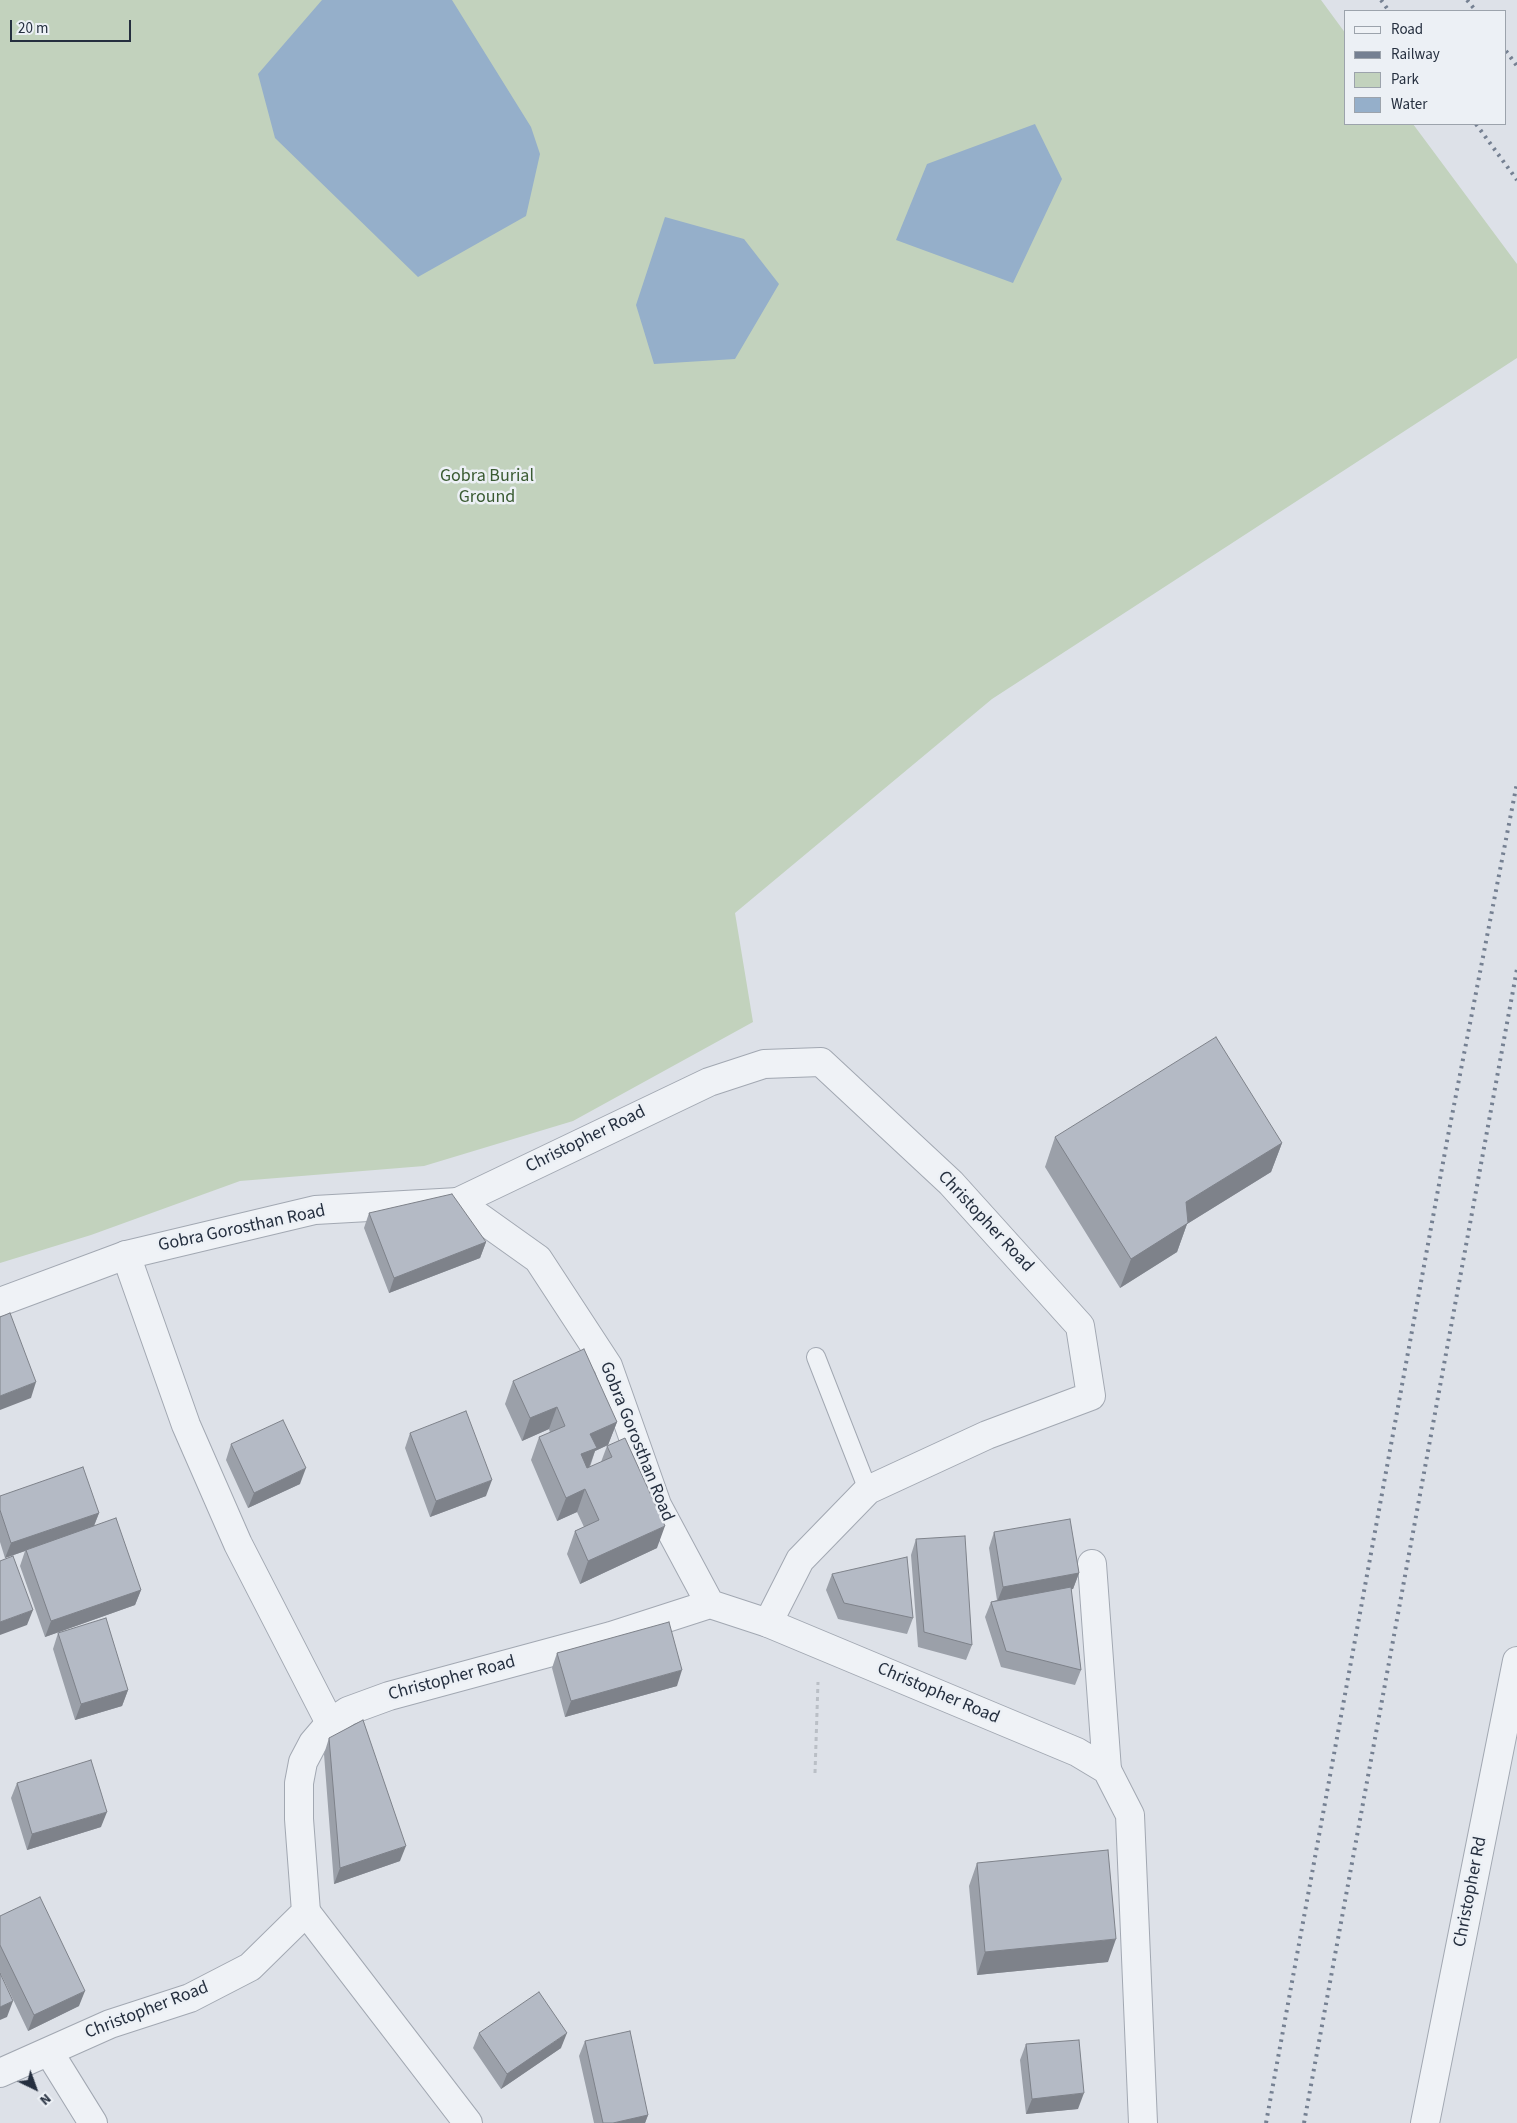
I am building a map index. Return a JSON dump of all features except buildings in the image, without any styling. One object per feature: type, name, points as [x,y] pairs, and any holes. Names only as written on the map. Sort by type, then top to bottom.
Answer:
[{"type":"street","name":"Christopher Road","points":[[458,1202],[709,1082],[764,1064],[821,1062],[951,1182],[1080,1326],[1091,1396],[987,1435],[868,1490],[800,1560],[768,1623]]},
{"type":"street","name":"Gobra Gorosthan Road","points":[[0,1302],[126,1255],[315,1210],[458,1202],[538,1259],[608,1366],[657,1505],[710,1604]]},
{"type":"street","points":[[126,1255],[186,1425],[238,1544],[330,1723]]},
{"type":"street","points":[[1092,1564],[1106,1770],[1130,1815],[1143,2123]]},
{"type":"street","name":"Christopher Road","points":[[0,2073],[110,2024],[190,1998],[250,1967],[306,1912],[299,1783],[303,1762],[313,1743],[330,1723],[348,1711],[389,1696],[611,1636],[710,1604],[768,1623],[1077,1752],[1106,1770]]},
{"type":"street","name":"Christopher Rd","points":[[1425,2123],[1517,1661]]},
{"type":"street","points":[[306,1912],[468,2123]]},
{"type":"street","points":[[49,2052],[93,2123]]},
{"type":"lane","points":[[816,1357],[868,1490]]},
{"type":"path","points":[[815,1774],[818,1644]]},
{"type":"green space","name":"Gobra Burial Ground","points":[[0,0],[1321,0],[1344,31],[1344,125],[1414,125],[1517,264],[1517,358],[992,699],[735,913],[753,1022],[573,1121],[424,1166],[240,1181],[91,1235],[0,1263]]},
{"type":"water","points":[[322,0],[452,0],[531,127],[540,154],[526,216],[418,277],[275,138],[258,74]]},
{"type":"water","points":[[1035,124],[1062,179],[1013,283],[896,240],[927,164]]},
{"type":"water","points":[[665,217],[744,239],[779,284],[735,359],[654,364],[636,305]]},
{"type":"railway","points":[[1381,0],[1388,10]]},
{"type":"railway","points":[[1467,0],[1475,10]]},
{"type":"railway","points":[[1507,52],[1517,66]]},
{"type":"railway","points":[[1477,125],[1517,180]]},
{"type":"railway","points":[[1266,2123],[1447,1141],[1517,783]]},
{"type":"railway","points":[[1304,2123],[1517,969]]}]
